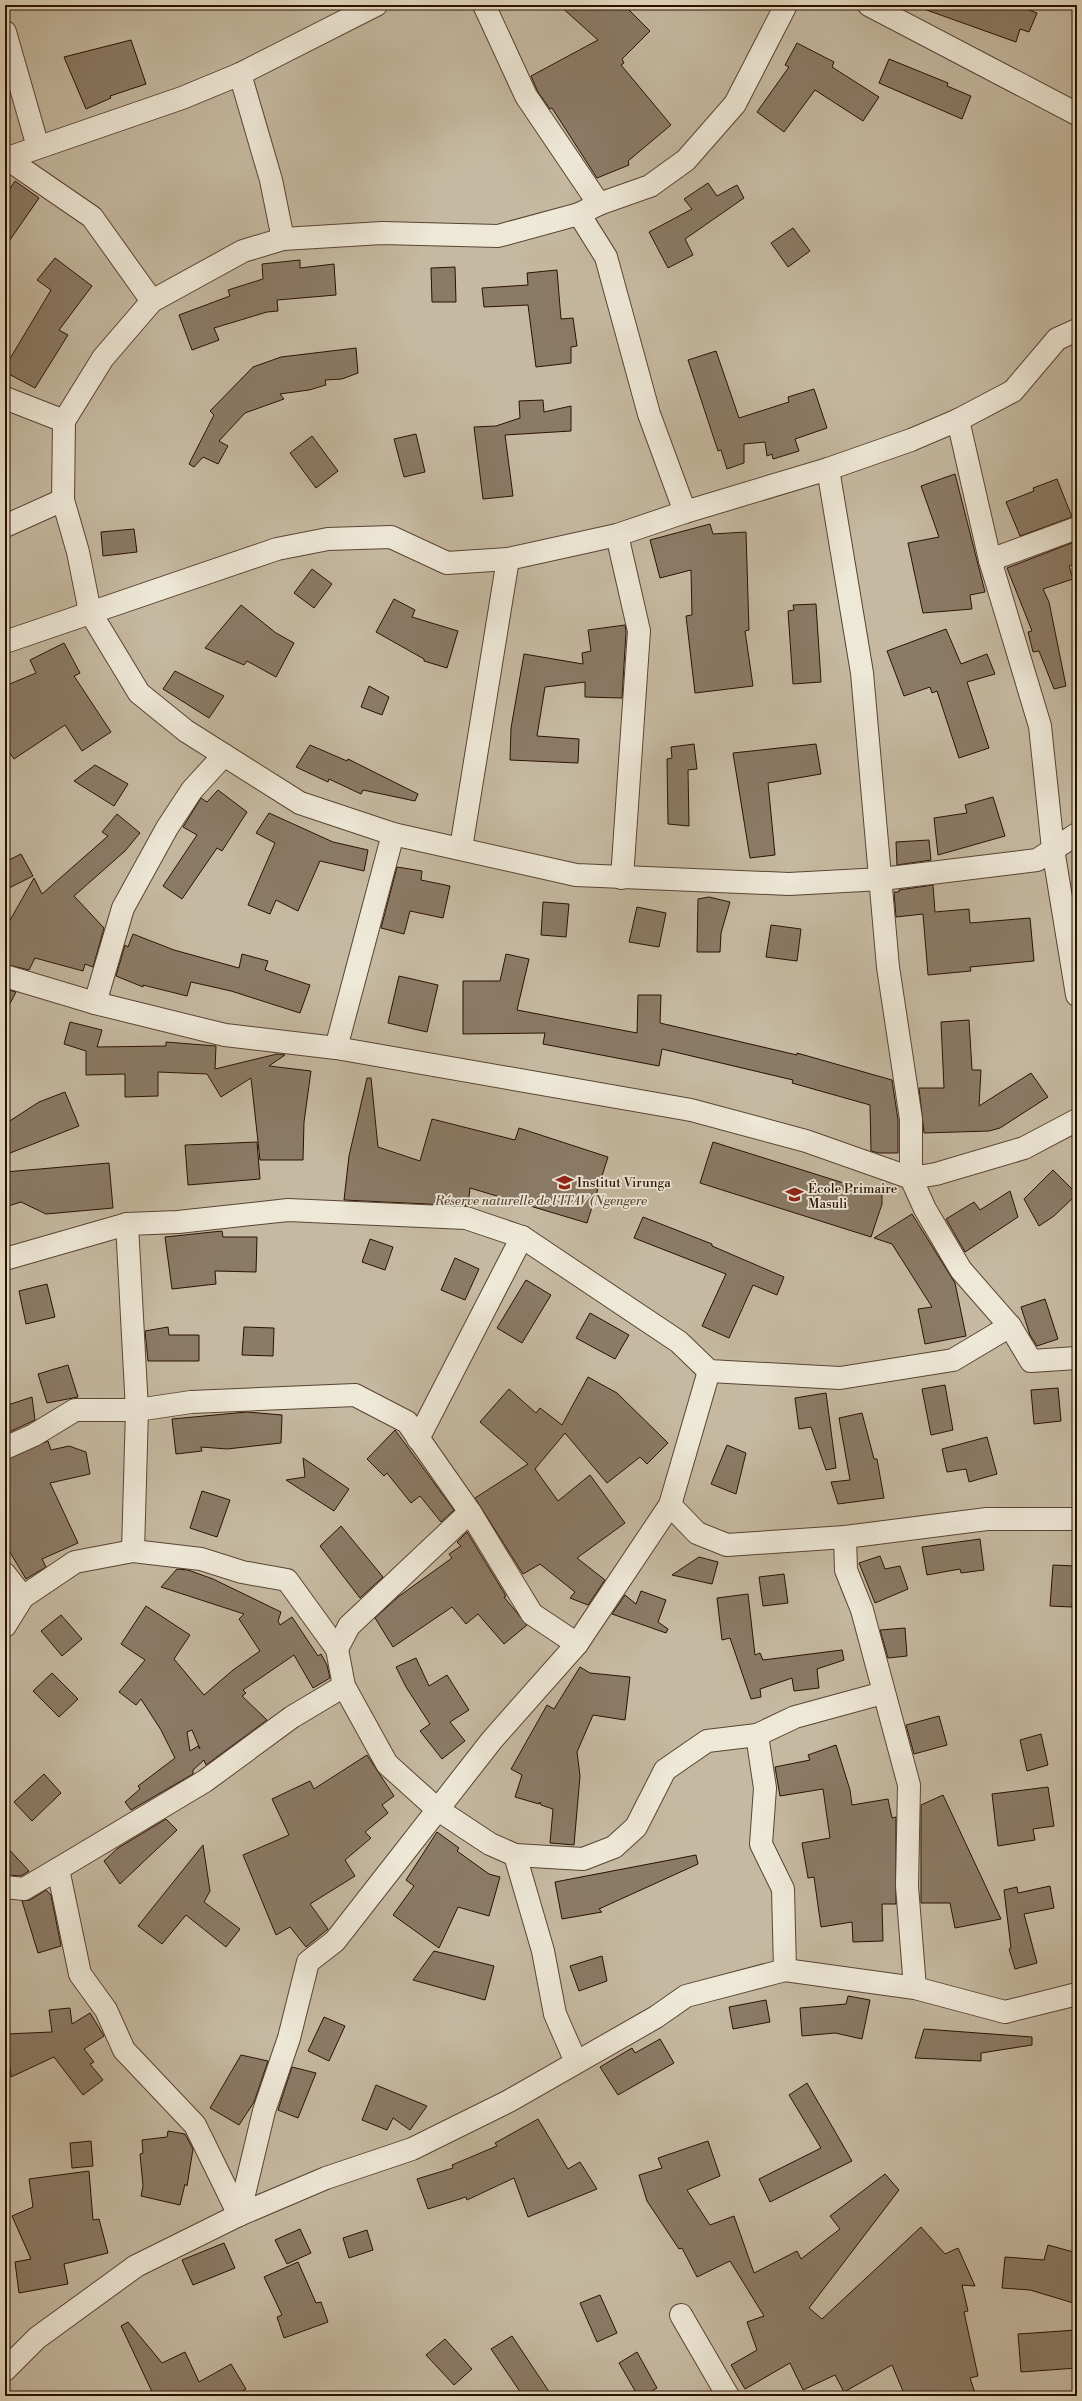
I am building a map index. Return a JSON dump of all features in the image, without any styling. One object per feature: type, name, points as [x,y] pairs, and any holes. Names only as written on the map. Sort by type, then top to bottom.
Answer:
[{"type":"street","points":[[5,159],[182,98],[240,74],[376,5]]},
{"type":"street","points":[[484,5],[526,96],[599,204]]},
{"type":"street","points":[[786,5],[735,104],[686,160],[650,186],[599,204],[579,214],[498,236],[382,233],[283,239],[243,251],[152,301],[103,358],[64,422],[63,500],[78,552],[90,612],[139,693],[186,731],[300,803],[393,834],[461,848],[576,875],[789,884],[882,879],[1037,860],[1077,834]]},
{"type":"street","points":[[869,5],[1077,114]]},
{"type":"street","points":[[5,32],[38,147]]},
{"type":"street","points":[[240,74],[271,180],[283,239]]},
{"type":"street","points":[[5,159],[92,217],[152,301]]},
{"type":"street","points":[[579,214],[606,257],[648,414],[685,512]]},
{"type":"street","points":[[5,642],[277,549],[328,539],[391,537],[447,563],[508,559],[617,535],[685,512],[828,469],[911,440],[958,420],[1013,391],[1057,339],[1077,330]]},
{"type":"street","points":[[5,398],[64,422]]},
{"type":"street","points":[[958,420],[990,560],[1040,726],[1053,849],[1077,995]]},
{"type":"street","points":[[828,469],[862,673],[882,879],[888,967],[911,1119],[911,1178],[925,1209],[961,1270],[1010,1326],[1031,1361],[1077,1358]]},
{"type":"street","points":[[5,526],[63,500]]},
{"type":"street","points":[[990,560],[1077,528]]},
{"type":"street","points":[[617,535],[639,631],[635,719],[622,878]]},
{"type":"street","points":[[461,848],[508,559]]},
{"type":"street","points":[[95,1003],[123,908],[167,828],[192,790],[224,755]]},
{"type":"street","points":[[336,1048],[393,834]]},
{"type":"street","points":[[5,976],[95,1003],[225,1035],[336,1048],[691,1110],[806,1141],[911,1178],[936,1174],[1024,1148],[1077,1120]]},
{"type":"street","points":[[5,1259],[127,1224],[178,1222],[288,1210],[466,1218],[522,1237],[679,1342],[709,1371],[840,1378],[953,1360],[1010,1326]]},
{"type":"street","points":[[127,1224],[137,1410],[133,1551]]},
{"type":"street","points":[[418,1439],[522,1237]]},
{"type":"street","points":[[239,2215],[264,2112],[288,2038],[308,1962],[335,1941],[492,1740],[577,1644],[670,1505],[709,1371]]},
{"type":"street","points":[[5,1448],[34,1435],[75,1410],[137,1410],[191,1402],[355,1396],[407,1422],[470,1512],[532,1614],[577,1644]]},
{"type":"street","points":[[670,1505],[697,1533],[727,1545],[845,1537],[987,1519],[1077,1519]]},
{"type":"street","points":[[337,1649],[349,1626],[470,1512]]},
{"type":"street","points":[[845,1537],[846,1570],[862,1610],[883,1693],[909,1785],[907,1886],[915,1988]]},
{"type":"street","points":[[5,1626],[23,1597],[75,1562],[133,1551],[201,1559],[242,1572],[286,1580],[337,1649],[344,1686],[387,1764],[437,1809],[490,1844],[515,1855],[583,1859],[614,1846],[636,1827],[666,1770],[686,1754],[708,1741],[757,1735],[795,1717],[883,1693]]},
{"type":"street","points":[[5,1574],[23,1597]]},
{"type":"street","points":[[5,1887],[24,1889],[58,1869],[205,1781],[292,1717],[344,1686]]},
{"type":"street","points":[[757,1735],[765,1788],[761,1844],[783,1889],[785,1970]]},
{"type":"street","points":[[515,1855],[544,1952],[555,2014],[576,2062]]},
{"type":"street","points":[[58,1869],[80,1974],[106,2010],[124,2050],[194,2125],[239,2215]]},
{"type":"street","points":[[5,2370],[37,2338],[136,2266],[239,2215],[326,2178],[412,2150],[509,2101],[656,2017],[686,1996],[785,1970],[915,1988],[1005,2012],[1077,1994]]},
{"type":"street","points":[[682,2315],[728,2396]]},
{"type":"green space","name":"Réserve naturelle de l'ITAV (Ngengere","points":[[5,5],[1077,5],[1077,2396],[5,2396]]},
{"type":"building","points":[[559,5],[624,5],[650,31],[622,59],[624,63],[621,65],[671,125],[628,161],[629,165],[597,178],[552,108],[550,109],[538,92],[531,76],[598,40]]},
{"type":"building","points":[[922,5],[1028,5],[1027,9],[1037,13],[1029,32],[1020,29],[1016,42],[921,8]]},
{"type":"building","points":[[131,40],[146,84],[110,96],[111,98],[86,109],[64,57]]},
{"type":"building","points":[[797,43],[834,62],[832,67],[879,97],[863,121],[815,90],[784,132],[757,112],[789,67],[785,65]]},
{"type":"building","points":[[889,59],[948,83],[947,86],[971,96],[962,119],[879,83]]},
{"type":"building","points":[[15,181],[39,198],[5,247],[5,196]]},
{"type":"building","points":[[708,183],[717,196],[737,185],[744,198],[685,239],[693,255],[668,268],[649,232],[692,209],[684,199]]},
{"type":"building","points":[[793,228],[810,251],[788,267],[771,243]]},
{"type":"building","points":[[55,258],[92,286],[59,330],[68,335],[35,388],[5,372],[5,367],[51,290],[37,280]]},
{"type":"building","points":[[300,260],[300,268],[334,264],[336,295],[277,300],[278,311],[267,312],[214,328],[219,340],[192,350],[179,315],[230,296],[228,290],[263,279],[262,264]]},
{"type":"building","points":[[455,267],[456,302],[432,302],[431,268]]},
{"type":"building","points":[[557,270],[561,319],[573,318],[577,346],[571,347],[571,363],[536,367],[528,305],[484,307],[482,288],[528,285],[527,273]]},
{"type":"building","points":[[356,348],[358,373],[342,379],[325,380],[326,385],[309,390],[280,394],[284,399],[245,413],[219,441],[228,446],[218,464],[203,457],[194,467],[189,464],[214,415],[210,411],[253,367],[281,357]]},
{"type":"building","points":[[716,351],[739,418],[789,402],[788,397],[814,389],[827,428],[795,439],[799,451],[773,459],[772,454],[767,456],[765,442],[744,444],[744,463],[727,469],[721,450],[718,451],[688,360]]},
{"type":"building","points":[[543,400],[544,412],[571,406],[571,431],[505,435],[513,496],[483,499],[474,427],[496,426],[520,418],[519,401]]},
{"type":"building","points":[[416,434],[425,472],[404,477],[394,439]]},
{"type":"building","points":[[312,436],[338,471],[316,488],[290,453]]},
{"type":"building","points":[[955,474],[985,592],[970,595],[972,609],[923,613],[908,543],[939,537],[921,486]]},
{"type":"building","points":[[1057,479],[1072,517],[1020,536],[1006,502],[1034,491],[1033,488]]},
{"type":"building","points":[[710,524],[713,534],[746,532],[749,630],[745,631],[753,686],[695,693],[686,616],[692,615],[691,570],[660,578],[650,540]]},
{"type":"building","points":[[134,529],[137,552],[103,556],[101,532]]},
{"type":"building","points":[[1077,541],[1077,563],[1069,566],[1073,579],[1043,589],[1049,602],[1066,686],[1054,689],[1039,651],[1033,652],[1028,632],[1032,631],[1007,568]]},
{"type":"building","points":[[312,569],[332,584],[314,608],[294,593]]},
{"type":"building","points":[[394,599],[415,610],[412,617],[458,631],[447,668],[424,661],[424,659],[376,632]]},
{"type":"building","points":[[816,604],[821,682],[793,684],[788,611],[794,610],[793,605]]},
{"type":"building","points":[[241,605],[276,633],[294,643],[276,677],[247,661],[244,665],[205,648]]},
{"type":"building","points":[[625,625],[626,632],[622,698],[585,697],[585,682],[545,687],[537,736],[579,739],[578,763],[510,760],[511,728],[524,654],[583,664],[582,653],[591,651],[588,630]]},
{"type":"building","points":[[946,629],[961,664],[987,654],[995,674],[967,682],[989,748],[959,758],[937,691],[932,693],[930,687],[904,696],[887,651]]},
{"type":"building","points":[[64,643],[80,673],[74,676],[111,732],[82,751],[65,725],[14,759],[5,746],[5,686],[36,673],[30,660]]},
{"type":"building","points":[[175,671],[224,696],[209,718],[163,689]]},
{"type":"building","points":[[369,686],[389,697],[382,715],[361,707]]},
{"type":"building","points":[[694,744],[697,769],[688,770],[689,826],[668,824],[667,759],[672,758],[671,747]]},
{"type":"building","points":[[816,744],[821,774],[768,783],[775,855],[750,858],[733,753]]},
{"type":"building","points":[[310,745],[347,761],[348,759],[418,794],[415,801],[363,790],[361,794],[329,779],[328,782],[296,767]]},
{"type":"building","points":[[95,765],[128,784],[114,806],[74,781]]},
{"type":"building","points":[[218,790],[247,812],[222,851],[217,848],[182,899],[163,886],[197,835],[183,827],[201,798],[207,802]]},
{"type":"building","points":[[993,797],[1005,836],[938,855],[934,818],[967,813],[965,805]]},
{"type":"building","points":[[269,813],[333,842],[368,850],[364,871],[320,861],[298,911],[276,900],[270,914],[248,905],[275,843],[256,833]]},
{"type":"building","points":[[117,814],[140,833],[125,851],[74,896],[104,928],[93,967],[85,964],[83,971],[35,958],[29,970],[5,964],[5,929],[34,878],[42,894],[108,836],[102,832]]},
{"type":"building","points":[[929,840],[931,860],[897,865],[896,842]]},
{"type":"building","points":[[21,854],[33,876],[5,890],[5,862]]},
{"type":"building","points":[[397,867],[422,871],[421,880],[450,886],[443,918],[410,911],[404,934],[381,928]]},
{"type":"building","points":[[933,885],[935,912],[969,909],[970,923],[1030,918],[1034,961],[970,967],[971,971],[928,975],[923,914],[896,917],[894,892]]},
{"type":"building","points":[[709,897],[730,902],[721,933],[720,952],[697,952],[698,899]]},
{"type":"building","points":[[543,902],[569,904],[566,937],[541,935]]},
{"type":"building","points":[[637,907],[666,913],[659,947],[629,942]]},
{"type":"building","points":[[771,925],[801,929],[797,961],[766,957]]},
{"type":"building","points":[[133,934],[174,950],[239,968],[242,954],[268,961],[265,970],[310,985],[300,1013],[231,991],[191,982],[187,996],[143,985],[143,987],[116,976],[125,945],[128,947]]},
{"type":"building","points":[[506,954],[529,959],[517,1010],[637,1033],[638,995],[661,995],[660,1023],[797,1055],[797,1053],[892,1080],[898,1120],[898,1153],[879,1153],[871,1151],[870,1105],[792,1083],[793,1080],[662,1049],[659,1066],[543,1044],[545,1033],[463,1034],[463,981],[500,981]]},
{"type":"building","points":[[399,976],[438,985],[427,1032],[388,1023]]},
{"type":"building","points":[[5,989],[16,992],[5,1013]]},
{"type":"building","points":[[969,1020],[972,1070],[981,1070],[979,1106],[1031,1073],[1048,1097],[1000,1128],[989,1131],[924,1133],[919,1088],[944,1088],[941,1022]]},
{"type":"building","points":[[70,1022],[102,1030],[97,1047],[166,1046],[166,1042],[216,1046],[215,1069],[277,1054],[285,1055],[269,1066],[311,1071],[304,1122],[303,1160],[260,1160],[251,1078],[221,1097],[207,1074],[158,1072],[158,1096],[125,1097],[125,1074],[86,1075],[86,1051],[64,1044]]},
{"type":"building","points":[[367,1078],[371,1078],[378,1147],[420,1161],[432,1119],[515,1140],[519,1128],[608,1157],[587,1223],[470,1188],[468,1206],[344,1200],[349,1156]]},
{"type":"building","points":[[65,1092],[79,1126],[5,1155],[5,1124],[39,1102]]},
{"type":"building","points":[[257,1142],[260,1179],[188,1185],[185,1145]]},
{"type":"building","points":[[713,1142],[882,1195],[882,1204],[871,1237],[700,1183]]},
{"type":"building","points":[[109,1163],[113,1208],[46,1214],[21,1202],[5,1207],[5,1172]]},
{"type":"building","points":[[1053,1170],[1077,1194],[1054,1216],[1039,1226],[1024,1199]]},
{"type":"building","points":[[1010,1191],[1018,1217],[965,1252],[946,1219],[974,1202],[980,1210]]},
{"type":"building","points":[[912,1214],[955,1283],[966,1336],[925,1344],[918,1309],[932,1307],[892,1244],[874,1238]]},
{"type":"building","points":[[643,1217],[712,1244],[712,1246],[784,1277],[777,1295],[753,1285],[729,1338],[702,1326],[726,1274],[634,1238]]},
{"type":"building","points":[[222,1231],[223,1237],[257,1237],[256,1272],[215,1271],[216,1284],[172,1289],[165,1237]]},
{"type":"building","points":[[370,1239],[393,1247],[385,1270],[362,1262]]},
{"type":"building","points":[[455,1258],[479,1269],[465,1300],[441,1290]]},
{"type":"building","points":[[526,1280],[551,1295],[522,1343],[497,1328]]},
{"type":"building","points":[[47,1284],[55,1317],[26,1324],[19,1291]]},
{"type":"building","points":[[1045,1299],[1058,1339],[1037,1346],[1030,1335],[1021,1307]]},
{"type":"building","points":[[590,1313],[629,1335],[615,1359],[576,1338]]},
{"type":"building","points":[[168,1327],[169,1335],[199,1335],[199,1361],[148,1361],[145,1331]]},
{"type":"building","points":[[244,1327],[274,1328],[273,1356],[242,1355]]},
{"type":"building","points":[[68,1365],[78,1397],[47,1403],[38,1374]]},
{"type":"building","points":[[588,1377],[617,1393],[668,1443],[647,1464],[640,1457],[607,1483],[565,1433],[535,1469],[558,1501],[590,1475],[625,1523],[577,1558],[605,1580],[588,1605],[570,1598],[575,1592],[540,1564],[523,1574],[475,1498],[528,1464],[480,1422],[509,1389],[536,1413],[540,1408],[562,1425]]},
{"type":"building","points":[[945,1385],[953,1430],[931,1435],[922,1389]]},
{"type":"building","points":[[1058,1388],[1061,1421],[1034,1424],[1031,1390]]},
{"type":"building","points":[[826,1393],[836,1468],[826,1470],[811,1427],[799,1429],[795,1398]]},
{"type":"building","points":[[32,1397],[35,1420],[5,1434],[5,1406]]},
{"type":"building","points":[[247,1412],[282,1415],[281,1443],[227,1449],[201,1447],[202,1451],[176,1454],[172,1419]]},
{"type":"building","points":[[862,1413],[874,1459],[877,1459],[884,1498],[838,1504],[831,1482],[850,1480],[839,1418]]},
{"type":"building","points":[[395,1430],[454,1510],[441,1522],[420,1496],[411,1503],[387,1473],[384,1476],[367,1459]]},
{"type":"building","points":[[987,1437],[997,1474],[969,1482],[966,1469],[947,1472],[942,1449]]},
{"type":"building","points":[[48,1441],[51,1450],[69,1446],[86,1452],[90,1474],[50,1483],[78,1543],[42,1559],[46,1567],[26,1579],[5,1544],[5,1460]]},
{"type":"building","points":[[727,1445],[746,1453],[736,1494],[711,1484]]},
{"type":"building","points":[[303,1458],[349,1489],[334,1511],[286,1480],[305,1477]]},
{"type":"building","points":[[202,1491],[230,1500],[217,1537],[190,1528]]},
{"type":"building","points":[[341,1526],[383,1577],[360,1598],[320,1546]]},
{"type":"building","points":[[467,1532],[506,1596],[504,1597],[527,1625],[504,1644],[478,1614],[466,1624],[452,1607],[393,1647],[375,1618],[398,1597],[452,1558],[449,1554],[461,1546],[457,1542]]},
{"type":"building","points":[[980,1539],[984,1570],[961,1573],[960,1569],[927,1575],[922,1547]]},
{"type":"building","points":[[880,1556],[885,1569],[900,1566],[908,1589],[875,1603],[859,1563]]},
{"type":"building","points":[[699,1557],[718,1562],[712,1584],[672,1575]]},
{"type":"building","points":[[1053,1565],[1075,1566],[1072,1607],[1050,1606]]},
{"type":"building","points":[[177,1569],[188,1570],[213,1579],[281,1612],[278,1621],[280,1625],[292,1617],[318,1656],[321,1654],[327,1665],[330,1678],[313,1688],[294,1655],[243,1690],[246,1693],[242,1696],[267,1720],[206,1765],[204,1760],[193,1770],[193,1774],[131,1810],[125,1802],[140,1789],[138,1786],[175,1758],[161,1730],[141,1699],[136,1705],[119,1692],[145,1660],[121,1644],[146,1606],[190,1635],[174,1659],[204,1695],[233,1670],[260,1651],[239,1619],[244,1614],[161,1587]],"holes":[[[192,1730],[200,1749],[198,1746],[190,1751],[187,1732]]]},
{"type":"building","points":[[784,1574],[788,1603],[763,1606],[759,1577]]},
{"type":"building","points":[[641,1591],[666,1600],[658,1622],[668,1629],[666,1633],[612,1614],[625,1595],[636,1604]]},
{"type":"building","points":[[748,1594],[755,1655],[760,1653],[763,1660],[842,1650],[844,1660],[817,1669],[819,1688],[794,1691],[792,1678],[760,1689],[761,1697],[751,1699],[730,1638],[722,1640],[717,1598]]},
{"type":"building","points":[[61,1615],[82,1639],[62,1656],[41,1631]]},
{"type":"building","points":[[905,1628],[907,1656],[888,1658],[880,1630]]},
{"type":"building","points":[[416,1658],[429,1686],[447,1675],[469,1710],[450,1722],[465,1741],[442,1759],[420,1731],[430,1724],[406,1687],[396,1667]]},
{"type":"building","points":[[580,1667],[590,1673],[630,1677],[625,1720],[593,1715],[577,1752],[580,1776],[574,1845],[550,1843],[553,1809],[541,1805],[540,1802],[539,1804],[515,1797],[522,1775],[511,1769],[547,1705],[554,1709]]},
{"type":"building","points":[[52,1673],[78,1699],[59,1717],[33,1691]]},
{"type":"building","points":[[939,1716],[947,1745],[914,1754],[906,1725]]},
{"type":"building","points":[[1041,1734],[1048,1765],[1027,1771],[1020,1740]]},
{"type":"building","points":[[836,1745],[850,1790],[852,1805],[888,1799],[892,1818],[896,1817],[896,1904],[882,1904],[883,1941],[853,1942],[852,1922],[821,1927],[814,1877],[808,1878],[802,1843],[830,1838],[823,1789],[780,1796],[775,1767],[810,1760],[808,1755]]},
{"type":"building","points":[[367,1755],[394,1796],[382,1805],[388,1813],[365,1832],[371,1838],[345,1860],[355,1876],[310,1904],[328,1929],[306,1947],[290,1927],[276,1935],[243,1855],[289,1835],[272,1799],[310,1781],[314,1789]]},
{"type":"building","points":[[44,1774],[61,1793],[32,1821],[14,1802]]},
{"type":"building","points":[[1048,1787],[1054,1826],[1033,1829],[1035,1840],[998,1846],[992,1794]]},
{"type":"building","points":[[943,1795],[1001,1919],[955,1928],[950,1903],[921,1903],[921,1805]]},
{"type":"building","points":[[166,1819],[177,1830],[120,1884],[104,1861],[118,1848]]},
{"type":"building","points":[[437,1832],[459,1848],[457,1851],[489,1874],[500,1877],[489,1916],[458,1907],[439,1948],[393,1915],[414,1886],[406,1880]]},
{"type":"building","points":[[5,1845],[29,1871],[21,1876],[7,1875]]},
{"type":"building","points":[[203,1845],[210,1891],[204,1902],[240,1929],[226,1947],[186,1915],[162,1944],[138,1926]]},
{"type":"building","points":[[696,1855],[698,1864],[599,1909],[602,1912],[562,1919],[555,1882]]},
{"type":"building","points":[[1050,1886],[1054,1908],[1024,1914],[1037,1963],[1015,1969],[1009,1949],[1011,1948],[1004,1890],[1017,1887],[1018,1893]]},
{"type":"building","points":[[46,1890],[51,1895],[61,1946],[38,1953],[22,1901],[30,1900]]},
{"type":"building","points":[[434,1951],[494,1966],[485,2000],[413,1980]]},
{"type":"building","points":[[602,1956],[607,1981],[579,1991],[570,1966]]},
{"type":"building","points":[[848,1996],[870,2000],[862,2039],[835,2033],[802,2036],[800,2008],[846,2004]]},
{"type":"building","points":[[766,2000],[770,2022],[733,2029],[729,2007]]},
{"type":"building","points":[[70,2008],[72,2024],[90,2013],[104,2036],[84,2049],[94,2062],[90,2064],[103,2080],[83,2095],[54,2057],[11,2077],[6,2034],[52,2032],[49,2010]]},
{"type":"building","points":[[324,2017],[345,2026],[329,2061],[308,2051]]},
{"type":"building","points":[[924,2029],[1032,2037],[1032,2045],[981,2053],[981,2061],[915,2058]]},
{"type":"building","points":[[660,2039],[674,2063],[618,2095],[600,2067],[632,2048],[635,2053]]},
{"type":"building","points":[[241,2055],[268,2061],[254,2102],[239,2125],[210,2108]]},
{"type":"building","points":[[292,2067],[316,2073],[298,2118],[278,2110]]},
{"type":"building","points":[[807,2083],[852,2161],[770,2202],[759,2179],[821,2148],[789,2095]]},
{"type":"building","points":[[376,2085],[427,2106],[410,2130],[393,2118],[387,2130],[362,2120]]},
{"type":"building","points":[[538,2119],[568,2169],[580,2162],[597,2189],[528,2217],[514,2178],[467,2200],[466,2197],[428,2209],[417,2179],[453,2168],[452,2165],[497,2146],[495,2143]]},
{"type":"building","points":[[168,2131],[185,2134],[193,2149],[187,2186],[185,2184],[180,2205],[141,2196],[143,2186],[140,2154],[143,2153],[142,2140],[167,2137]]},
{"type":"building","points":[[91,2141],[93,2166],[72,2168],[70,2143]]},
{"type":"building","points":[[708,2141],[720,2176],[687,2190],[710,2225],[734,2216],[754,2273],[797,2251],[801,2259],[840,2229],[830,2216],[885,2174],[899,2190],[809,2308],[822,2319],[921,2227],[945,2254],[958,2248],[975,2286],[962,2285],[968,2311],[964,2312],[978,2376],[970,2378],[976,2396],[905,2396],[892,2365],[844,2392],[835,2375],[803,2390],[790,2363],[745,2389],[731,2365],[757,2350],[747,2322],[764,2316],[730,2261],[697,2277],[682,2248],[679,2249],[647,2201],[639,2175],[662,2168],[658,2158]]},
{"type":"building","points":[[89,2171],[93,2220],[99,2219],[108,2253],[64,2264],[68,2284],[19,2293],[15,2262],[31,2259],[12,2216],[33,2207],[29,2179]]},
{"type":"building","points":[[300,2229],[311,2253],[287,2264],[275,2240]]},
{"type":"building","points":[[367,2230],[373,2250],[349,2258],[343,2238]]},
{"type":"building","points":[[224,2243],[235,2268],[193,2285],[182,2260]]},
{"type":"building","points":[[1048,2245],[1077,2253],[1077,2304],[1030,2290],[1002,2288],[1005,2257],[1044,2260]]},
{"type":"building","points":[[298,2262],[316,2303],[321,2302],[328,2322],[284,2338],[277,2317],[282,2315],[264,2277]]},
{"type":"building","points":[[600,2295],[617,2333],[597,2342],[580,2303]]},
{"type":"building","points":[[128,2322],[162,2363],[185,2352],[199,2382],[231,2364],[246,2389],[234,2396],[154,2396],[121,2326]]},
{"type":"building","points":[[1077,2330],[1077,2368],[1021,2372],[1018,2334]]},
{"type":"building","points":[[512,2336],[552,2396],[523,2396],[491,2349]]},
{"type":"building","points":[[445,2339],[472,2369],[454,2385],[426,2355]]},
{"type":"building","points":[[637,2352],[657,2388],[643,2396],[638,2396],[619,2363]]},
{"type":"place","name":"Institut Virunga","points":[[564,1182]]},
{"type":"place","name":"École Primaire Masuli","points":[[795,1195]]}]
